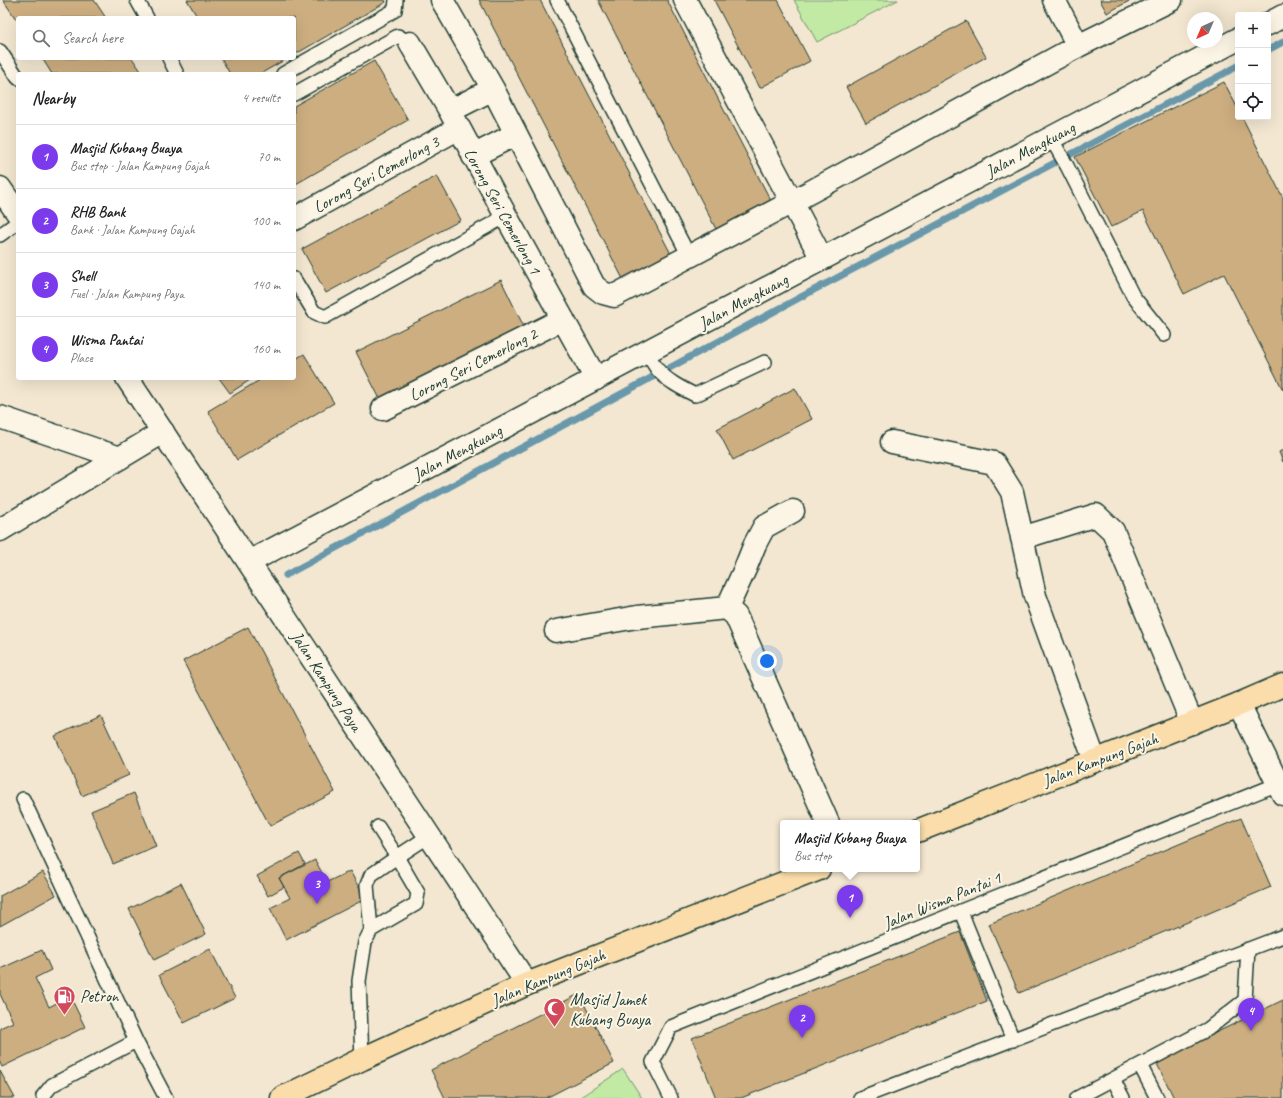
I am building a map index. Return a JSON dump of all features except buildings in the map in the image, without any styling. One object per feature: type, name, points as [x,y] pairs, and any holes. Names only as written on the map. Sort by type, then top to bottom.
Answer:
[{"type":"main road","name":"Jalan Kampung Gajah","points":[[920,830],[1192,723],[1283,685]]},
{"type":"main road","name":"Jalan Kampung Gajah","points":[[282,1098],[362,1059],[527,984],[811,872]]},
{"type":"street","points":[[442,0],[493,89],[594,286],[603,293],[614,296],[792,202],[1078,46],[1171,0]]},
{"type":"street","points":[[685,0],[822,259]]},
{"type":"street","points":[[1054,0],[1078,46]]},
{"type":"street","points":[[1271,22],[1283,16]]},
{"type":"street","name":"Jalan Mengkuang","points":[[249,562],[596,379],[652,361],[822,259],[1054,143],[1235,41]]},
{"type":"street","name":"Lorong Seri Cemerlong 1","points":[[410,43],[474,156],[596,379]]},
{"type":"street","name":"Lorong Seri Cemerlong 3","points":[[296,218],[454,120],[493,89]]},
{"type":"street","points":[[474,156],[516,134]]},
{"type":"street","points":[[0,188],[16,211]]},
{"type":"street","name":"Lorong Seri Cemerlong 2","points":[[383,409],[563,319]]},
{"type":"street","name":"Jalan Kampung Paya","points":[[128,380],[527,984]]},
{"type":"street","points":[[0,418],[120,458]]},
{"type":"street","points":[[0,530],[163,432]]},
{"type":"street","points":[[892,442],[994,463],[1012,492],[1035,596],[1095,761]]},
{"type":"street","points":[[727,608],[764,527],[793,511]]},
{"type":"street","points":[[1022,538],[1096,515],[1113,531],[1192,723]]},
{"type":"street","points":[[556,631],[637,617],[727,608],[736,616],[827,820]]},
{"type":"street","points":[[1239,704],[1281,789]]},
{"type":"lane","points":[[137,0],[146,16]]},
{"type":"lane","points":[[286,72],[395,10],[396,0]]},
{"type":"lane","points":[[557,0],[689,256]]},
{"type":"lane","points":[[296,93],[398,36],[410,43]]},
{"type":"lane","points":[[0,51],[16,75]]},
{"type":"lane","points":[[170,60],[176,72]]},
{"type":"lane","points":[[1054,143],[1133,296],[1164,335]]},
{"type":"lane","points":[[296,282],[314,312],[325,316],[506,216]]},
{"type":"lane","points":[[0,235],[16,223]]},
{"type":"lane","points":[[652,361],[675,385],[695,394],[765,362]]},
{"type":"lane","name":"Jalan Wisma Pantai 1","points":[[671,1098],[653,1062],[671,1028],[961,912],[1281,789]]},
{"type":"lane","points":[[23,799],[136,1041],[166,1098]]},
{"type":"lane","points":[[371,930],[416,904],[418,893],[378,827]]},
{"type":"lane","points":[[362,1059],[359,981],[365,942],[371,930],[367,885],[371,875],[429,836]]},
{"type":"lane","points":[[961,912],[1013,1040]]},
{"type":"lane","points":[[860,1098],[1283,936]]},
{"type":"lane","points":[[1077,1098],[1208,1030],[1245,1000],[1248,949]]},
{"type":"lane","points":[[44,1098],[43,1096],[52,1085],[136,1041]]},
{"type":"lane","points":[[1140,1065],[1157,1098]]},
{"type":"lane","points":[[1113,1080],[1123,1098]]},
{"type":"green space","points":[[794,0],[898,0],[817,42]]},
{"type":"green space","points":[[623,1069],[642,1098],[579,1098]]},
{"type":"waterway","points":[[1271,48],[1283,42]]},
{"type":"waterway","points":[[286,575],[812,291],[1235,68]]},
{"type":"place","name":"Shell","points":[[317,904]]},
{"type":"place","name":"Masjid Kubang Buaya","points":[[850,918]]},
{"type":"place","name":"Petron","points":[[64,1016]]},
{"type":"place","name":"Masjid Jamek Kubang Buaya","points":[[554,1028]]},
{"type":"place","name":"Wisma Pantai","points":[[1251,1031]]},
{"type":"place","name":"RHB Bank","points":[[802,1038]]}]
